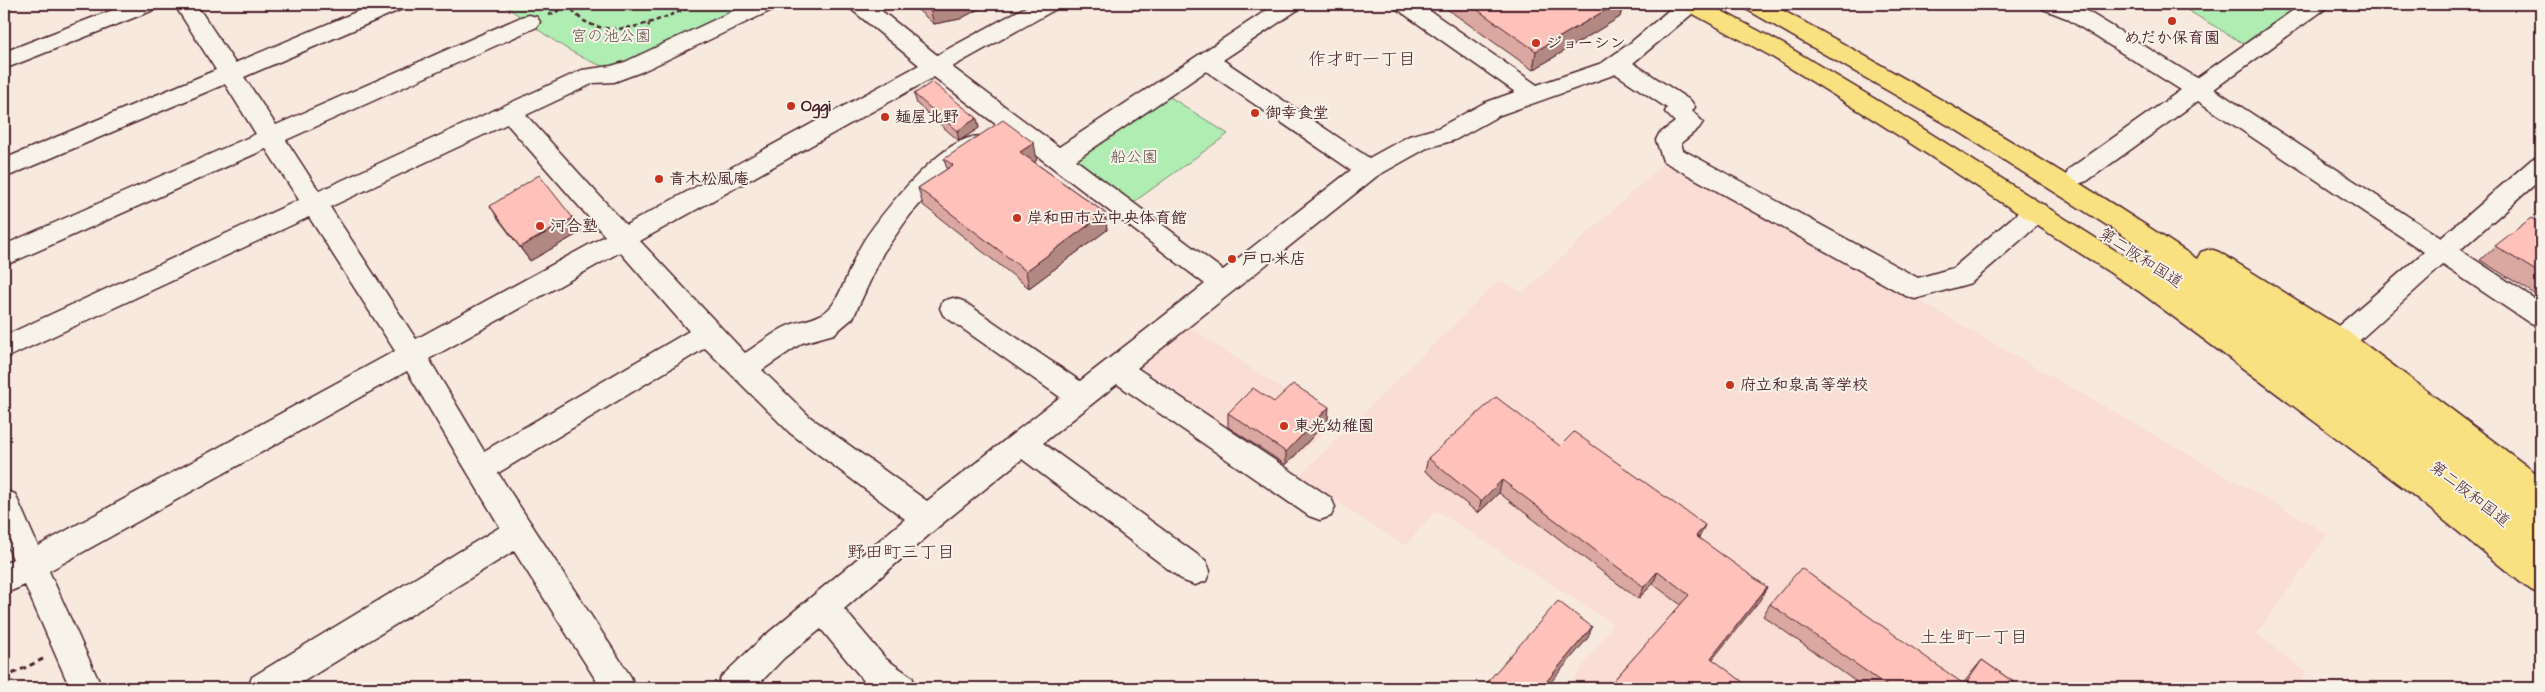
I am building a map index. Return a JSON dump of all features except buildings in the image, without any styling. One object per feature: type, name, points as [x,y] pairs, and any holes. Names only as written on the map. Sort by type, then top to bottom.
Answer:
[{"type":"highway","points":[[1691,4],[1819,76],[2149,285],[2418,482],[2541,580]]},
{"type":"highway","name":"第二阪和国道","points":[[1715,4],[1760,8],[1999,144],[2220,287],[2364,390],[2541,521]]},
{"type":"highway","points":[[1760,8],[1839,34],[2078,175],[2340,341],[2541,494]]},
{"type":"highway","name":"第二阪和国道","points":[[1760,8],[1883,97],[2007,171],[2192,291],[2454,481],[2541,550]]},
{"type":"street","points":[[4,61],[148,4]]},
{"type":"street","points":[[185,4],[412,355],[479,469],[619,688]]},
{"type":"street","points":[[4,169],[394,4]]},
{"type":"street","points":[[4,348],[590,76],[614,74],[633,67],[766,4]]},
{"type":"street","points":[[859,4],[935,66],[1223,284]]},
{"type":"street","points":[[4,580],[1048,4]]},
{"type":"street","points":[[1058,160],[1291,4]]},
{"type":"street","points":[[1405,4],[1535,95]]},
{"type":"street","points":[[732,688],[773,648],[823,608],[927,518],[1368,170],[1418,142],[1446,134],[1492,109],[1535,95],[1616,63],[1637,49],[1691,4]]},
{"type":"street","points":[[2051,4],[2080,8],[2541,317]]},
{"type":"street","points":[[2078,175],[2197,88],[2317,4]]},
{"type":"street","points":[[4,256],[529,22]]},
{"type":"street","points":[[1206,60],[1368,170]]},
{"type":"street","points":[[1616,63],[1684,107],[1677,112],[1691,122],[1668,140],[1672,155],[1915,289],[1962,276],[2036,212]]},
{"type":"street","points":[[510,113],[707,333],[800,425],[927,518]]},
{"type":"street","points":[[743,369],[794,335],[824,327],[844,311],[872,249],[902,208],[934,172],[1008,122]]},
{"type":"street","points":[[2340,341],[2541,165]]},
{"type":"street","points":[[954,308],[1080,396]]},
{"type":"street","points":[[479,469],[707,333]]},
{"type":"street","points":[[1116,368],[1320,507]]},
{"type":"street","points":[[1022,443],[1195,571]]},
{"type":"street","points":[[4,503],[86,688]]},
{"type":"street","points":[[264,688],[520,531]]},
{"type":"street","points":[[823,608],[875,670],[900,688]]},
{"type":"path","points":[[568,4],[579,16],[593,24],[618,29],[649,24],[698,4]]},
{"type":"path","points":[[4,678],[68,646]]},
{"type":"shaded area","name":"府立和泉高等学校","points":[[1669,158],[2328,534],[2257,634],[2306,672],[2296,688],[1568,688],[1613,624],[1436,510],[1405,546],[1298,477],[1499,280],[1523,293]]},
{"type":"shaded area","points":[[1187,325],[1334,424],[1283,469],[1141,367]]},
{"type":"green space","name":"宮の池公園","points":[[502,4],[752,4],[613,69],[583,58],[569,50]]},
{"type":"green space","points":[[2177,4],[2304,4],[2246,45]]},
{"type":"green space","name":"船公園","points":[[1164,93],[1228,134],[1127,207],[1065,160]]},
{"type":"place","name":"めだか保育園","points":[[2172,21]]},
{"type":"place","name":"ジョーシン","points":[[1536,43]]},
{"type":"place","name":"Oggi","points":[[791,106]]},
{"type":"place","name":"御幸食堂","points":[[1255,113]]},
{"type":"place","name":"麺屋北野","points":[[885,117]]},
{"type":"place","name":"青木松風庵","points":[[659,179]]},
{"type":"place","name":"岸和田市立中央体育館","points":[[1017,218]]},
{"type":"place","name":"河合塾","points":[[540,226]]},
{"type":"place","name":"戸口米店","points":[[1232,259]]},
{"type":"place","name":"府立和泉高等学校","points":[[1730,385]]},
{"type":"place","name":"東光幼稚園","points":[[1284,426]]},
{"type":"district","name":"作才町一丁目","points":[[1362,59]]},
{"type":"district","name":"野田町三丁目","points":[[901,552]]},
{"type":"district","name":"土生町一丁目","points":[[1974,637]]}]
